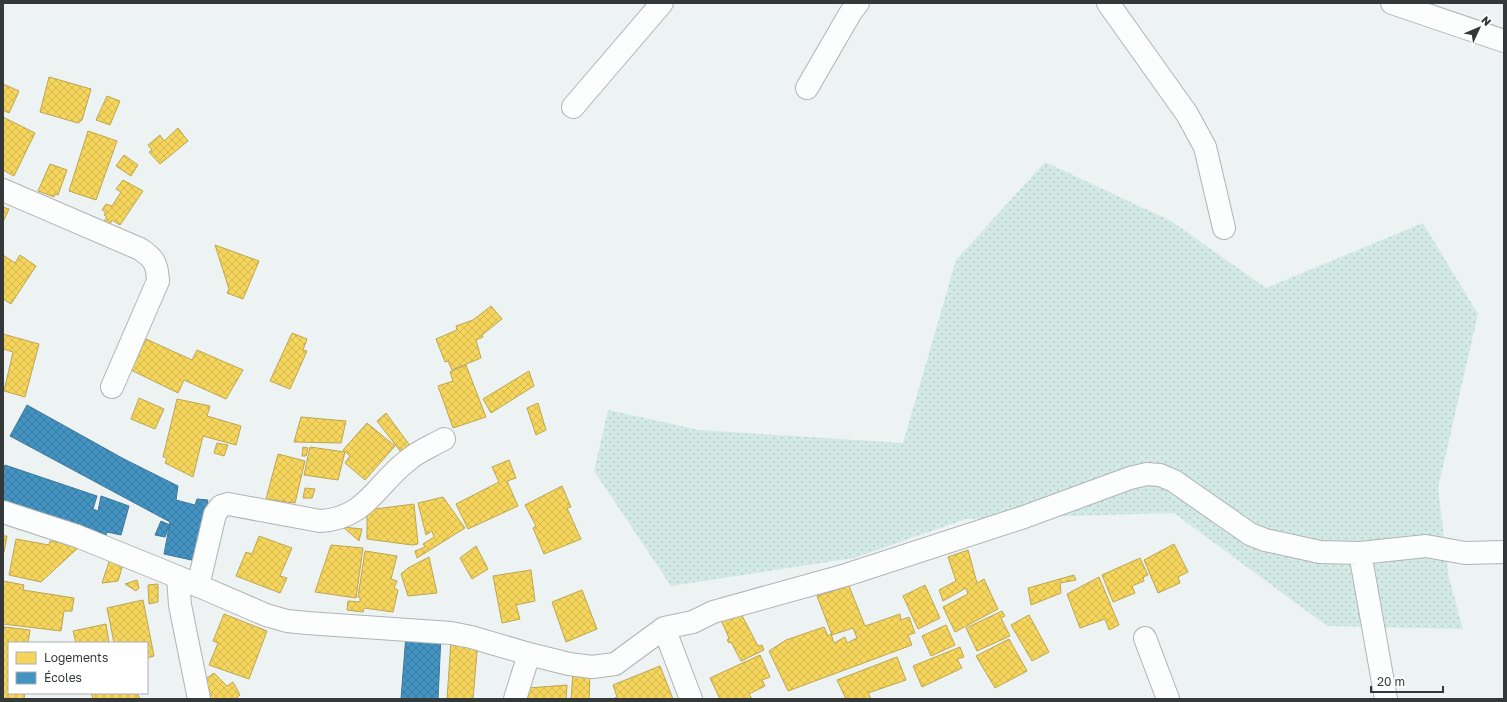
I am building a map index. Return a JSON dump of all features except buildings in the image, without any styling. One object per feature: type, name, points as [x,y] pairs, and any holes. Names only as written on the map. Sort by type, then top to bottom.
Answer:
[{"type":"street","points":[[573,107],[662,3]]},
{"type":"street","points":[[807,88],[850,12],[858,3]]},
{"type":"street","points":[[1108,3],[1187,114],[1206,147],[1224,228]]},
{"type":"street","points":[[1392,3],[1504,41]]},
{"type":"street","points":[[3,190],[140,249],[150,256],[157,266],[158,281],[112,387]]},
{"type":"street","points":[[198,586],[215,514],[221,506],[228,504],[320,521],[334,521],[361,508],[406,461],[419,452],[444,439]]},
{"type":"street","points":[[3,512],[77,536],[266,615],[287,620],[451,633],[472,637],[569,664],[592,667],[615,664],[664,628],[693,622],[713,612],[846,575],[1024,517],[1130,478],[1147,474],[1160,475],[1174,481],[1250,534],[1264,540],[1320,552],[1360,553],[1426,546],[1465,553],[1504,552]]},
{"type":"street","points":[[1360,553],[1386,699]]},
{"type":"street","points":[[178,577],[180,605],[199,699]]},
{"type":"street","points":[[664,628],[691,699]]},
{"type":"street","points":[[1145,638],[1168,699]]},
{"type":"street","points":[[515,699],[529,654]]},
{"type":"shaded area","points":[[1045,162],[1171,221],[1266,288],[1423,223],[1478,314],[1438,488],[1449,578],[1463,629],[1327,626],[1174,513],[966,519],[854,558],[671,586],[594,471],[608,410],[699,430],[903,443],[956,260]]}]
